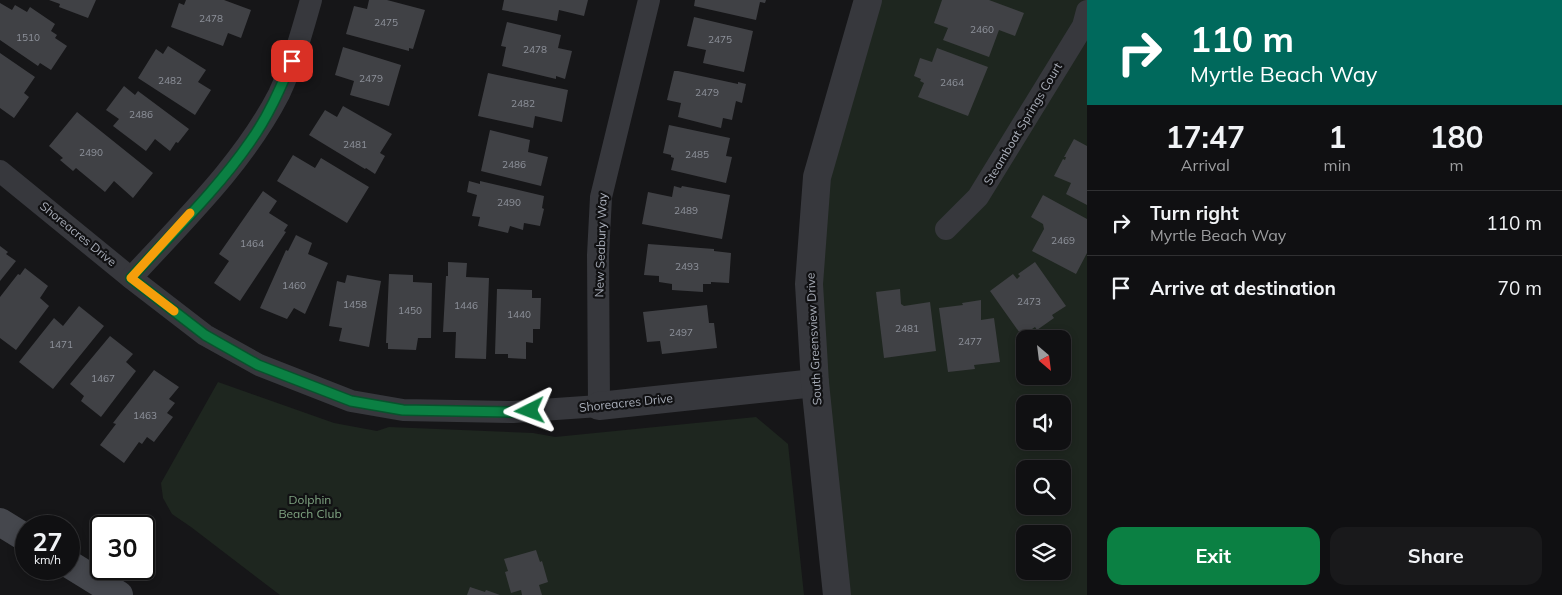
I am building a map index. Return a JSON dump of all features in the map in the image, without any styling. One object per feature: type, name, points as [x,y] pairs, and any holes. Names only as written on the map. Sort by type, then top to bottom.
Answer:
[{"type":"main road","points":[[0,522],[15,531]]},
{"type":"main road","points":[[80,571],[119,595]]},
{"type":"street","points":[[131,278],[218,183],[249,143],[279,92],[298,45],[311,0]]},
{"type":"street","name":"New Seabury Way","points":[[599,406],[598,255],[601,197],[649,0]]},
{"type":"street","name":"South Greensview Drive","points":[[837,595],[815,383],[809,284],[817,177],[868,0]]},
{"type":"street","name":"Steamboat Springs Court","points":[[946,229],[978,197],[1083,26],[1087,11]]},
{"type":"street","name":"Shoreacres Drive","points":[[0,171],[131,278],[205,335],[251,361],[351,401],[403,410],[513,412],[599,406],[815,383]]},
{"type":"green space","points":[[868,0],[1087,0],[1087,595],[832,595],[815,382],[826,145]]},
{"type":"green space","name":"Dolphin Beach Club","points":[[218,382],[334,423],[377,431],[389,427],[533,433],[555,437],[756,417],[788,444],[804,595],[280,595],[172,514],[163,498],[161,483]]},
{"type":"building","points":[[49,0],[96,0],[88,18],[59,7],[60,4]]},
{"type":"building","points":[[186,0],[224,0],[251,10],[241,38],[228,33],[223,46],[171,27],[179,3],[184,5]]},
{"type":"building","points":[[369,0],[387,0],[425,10],[413,49],[409,48],[409,51],[346,34],[354,6],[367,9]]},
{"type":"building","points":[[504,0],[588,0],[584,16],[559,10],[557,21],[502,10]]},
{"type":"building","points":[[695,0],[766,0],[765,3],[760,2],[756,20],[694,6]]},
{"type":"building","points":[[942,0],[989,0],[1024,13],[1015,36],[999,30],[989,57],[943,40],[948,28],[934,23]]},
{"type":"building","points":[[0,3],[12,10],[15,5],[27,12],[30,7],[55,24],[51,31],[57,35],[55,38],[67,46],[51,70],[40,63],[38,66],[0,40]]},
{"type":"building","points":[[694,17],[753,31],[744,72],[703,63],[706,50],[687,46]]},
{"type":"building","points":[[507,22],[561,35],[558,48],[572,51],[565,79],[556,76],[556,79],[502,66],[506,47],[501,46]]},
{"type":"building","points":[[168,46],[206,70],[198,82],[211,90],[195,115],[138,78],[156,49],[163,54]]},
{"type":"building","points":[[343,47],[401,65],[389,106],[350,95],[354,81],[335,75]]},
{"type":"building","points":[[937,48],[988,67],[968,116],[918,97],[924,83],[920,81],[921,79],[914,76],[920,58],[932,62]]},
{"type":"building","points":[[0,53],[35,77],[24,93],[29,97],[14,118],[0,108]]},
{"type":"building","points":[[674,71],[746,84],[742,103],[736,101],[732,120],[723,118],[721,128],[678,117],[681,103],[667,100]]},
{"type":"building","points":[[488,73],[568,90],[562,122],[535,116],[533,128],[478,116]]},
{"type":"building","points":[[124,86],[135,95],[138,91],[189,129],[170,151],[155,139],[146,151],[113,126],[119,119],[106,110]]},
{"type":"building","points":[[343,106],[392,134],[380,153],[385,156],[375,174],[309,135],[325,110],[337,117]]},
{"type":"building","points":[[77,112],[153,173],[133,198],[114,181],[105,192],[76,168],[73,171],[60,160],[63,158],[49,146]]},
{"type":"building","points":[[669,125],[730,138],[726,156],[732,157],[726,183],[671,170],[674,158],[663,153]]},
{"type":"building","points":[[490,130],[530,140],[528,152],[548,157],[541,186],[481,171]]},
{"type":"building","points":[[1074,139],[1087,146],[1087,205],[1066,194],[1071,183],[1054,176],[1063,159],[1065,160],[1066,157],[1064,157]]},
{"type":"building","points":[[293,155],[315,168],[321,158],[369,187],[347,223],[277,181]]},
{"type":"building","points":[[469,181],[480,184],[480,181],[544,196],[542,208],[544,209],[540,226],[524,223],[523,230],[510,226],[508,233],[478,226],[480,217],[472,216],[477,195],[467,192]]},
{"type":"building","points":[[674,186],[730,195],[722,239],[642,224],[648,192],[672,197]]},
{"type":"building","points":[[263,191],[277,201],[269,213],[288,225],[284,231],[286,232],[240,301],[214,283],[229,261],[219,254]]},
{"type":"building","points":[[1043,195],[1087,219],[1087,253],[1076,274],[1032,251],[1044,229],[1043,224],[1031,217]]},
{"type":"building","points":[[296,235],[312,243],[308,254],[328,263],[305,314],[294,308],[287,319],[260,308],[286,250],[288,251]]},
{"type":"building","points":[[648,244],[714,249],[714,251],[731,253],[729,283],[711,282],[711,284],[703,284],[703,292],[672,290],[672,284],[659,282],[659,276],[644,275]]},
{"type":"building","points":[[0,246],[8,252],[6,254],[16,261],[0,281]]},
{"type":"building","points":[[448,262],[467,263],[466,277],[489,278],[486,359],[455,358],[456,332],[443,332]]},
{"type":"building","points":[[1035,262],[1066,306],[1052,315],[1054,318],[1037,330],[1035,327],[1031,330],[1018,330],[990,291],[1013,274],[1017,279],[1020,276],[1018,274]]},
{"type":"building","points":[[25,268],[48,286],[40,298],[49,306],[16,350],[0,338],[0,297]]},
{"type":"building","points":[[389,274],[413,275],[413,282],[432,283],[431,338],[418,338],[416,350],[388,349],[388,343],[386,343]]},
{"type":"building","points":[[347,275],[381,281],[369,347],[339,341],[342,328],[329,326],[337,281],[345,283]]},
{"type":"building","points":[[497,289],[532,290],[532,298],[541,298],[540,329],[533,329],[533,343],[526,342],[526,359],[508,358],[508,354],[495,354]]},
{"type":"building","points":[[900,289],[901,304],[904,306],[930,302],[936,351],[884,358],[876,292]]},
{"type":"building","points":[[981,300],[981,320],[994,318],[1000,362],[974,365],[975,369],[948,372],[939,308],[963,305],[962,303]]},
{"type":"building","points":[[707,305],[709,323],[714,323],[717,348],[662,354],[660,341],[647,342],[643,312]]},
{"type":"building","points":[[79,306],[104,326],[53,389],[19,362],[54,318],[63,326]]},
{"type":"building","points":[[110,336],[133,354],[126,362],[136,371],[101,417],[81,401],[84,396],[70,384]]},
{"type":"building","points":[[154,370],[179,387],[169,399],[175,403],[167,413],[173,417],[154,442],[147,437],[142,444],[139,442],[124,463],[100,445],[116,424],[113,423]]},
{"type":"building","points":[[536,550],[540,562],[542,561],[548,582],[539,585],[542,595],[522,595],[521,590],[511,593],[505,572],[508,571],[504,559]]},
{"type":"building","points":[[470,587],[485,592],[486,590],[500,595],[467,595]]},
{"type":"slow traffic","points":[[174,311],[131,278],[190,213]]},
{"type":"route","points":[[292,61],[267,116],[249,143],[218,183],[131,278],[205,335],[258,365],[351,401],[403,410],[530,411]]}]
